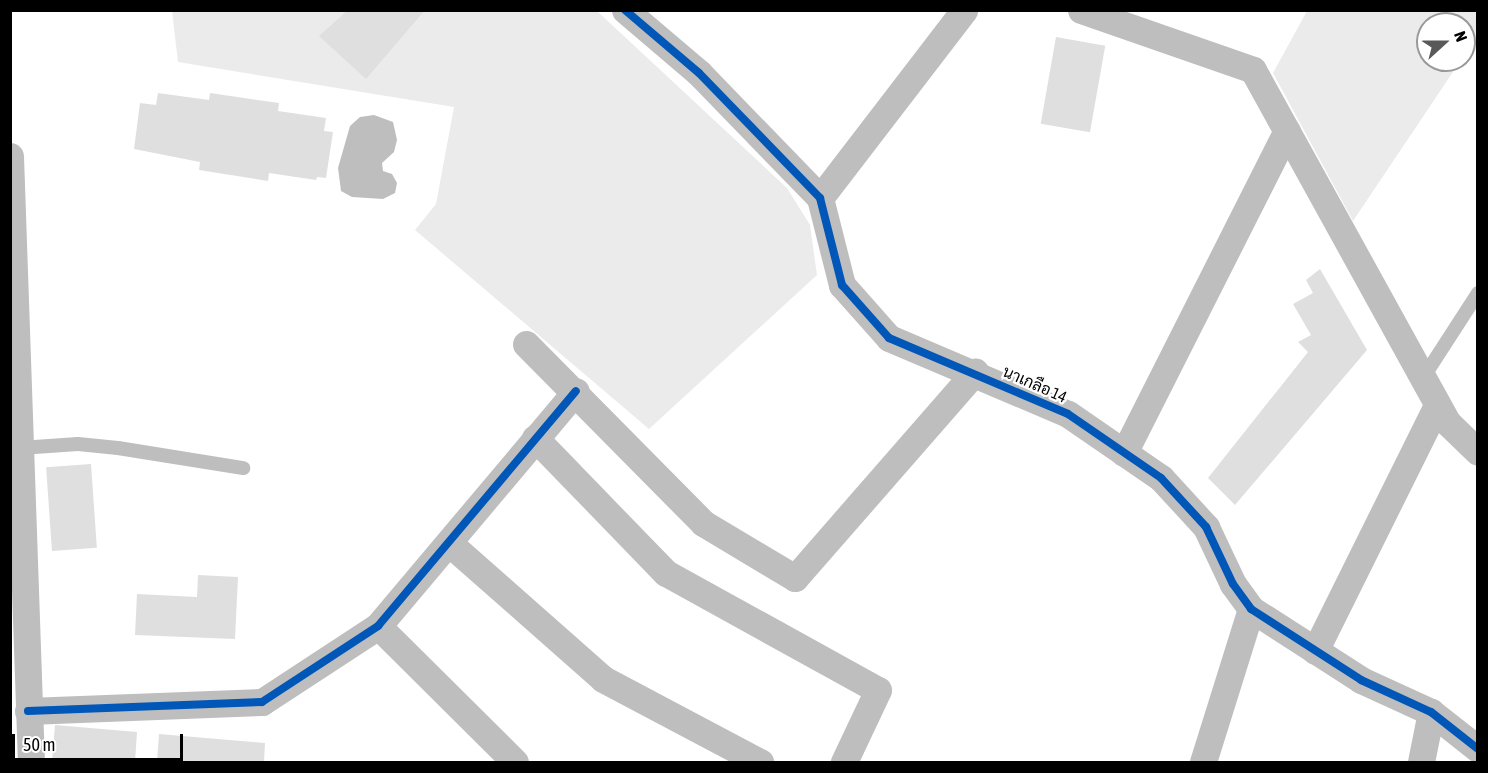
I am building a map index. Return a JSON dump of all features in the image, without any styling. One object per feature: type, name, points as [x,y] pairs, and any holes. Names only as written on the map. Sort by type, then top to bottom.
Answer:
[{"type":"street","name":"นาเกลือ 14","points":[[625,10],[699,73],[820,198],[842,285],[889,338],[975,372],[1068,414],[1161,478],[1206,527],[1233,584],[1251,609],[1361,680],[1431,712],[1478,749]]},
{"type":"street","points":[[820,198],[964,10]]},
{"type":"street","points":[[1081,10],[1253,70],[1447,422],[1478,452]]},
{"type":"street","points":[[1124,453],[1287,131]]},
{"type":"street","points":[[10,156],[13,322],[20,448],[31,762]]},
{"type":"street","points":[[526,344],[576,390],[703,523],[795,578],[975,372]]},
{"type":"street","points":[[28,711],[262,702],[378,626],[576,390]]},
{"type":"street","points":[[1315,651],[1437,405]]},
{"type":"street","points":[[535,438],[666,573],[878,690],[844,762]]},
{"type":"street","points":[[449,543],[603,679],[760,762]]},
{"type":"street","points":[[1203,762],[1251,609]]},
{"type":"street","points":[[378,626],[515,762]]},
{"type":"street","points":[[1421,762],[1431,712]]},
{"type":"lane","points":[[1423,378],[1478,293]]},
{"type":"lane","points":[[20,448],[108,447],[243,468]]},
{"type":"shaded area","points":[[172,11],[597,11],[787,188],[810,225],[817,275],[649,429],[415,230],[436,204],[454,107],[178,62]]},
{"type":"shaded area","points":[[1307,11],[1477,11],[1476,37],[1476,12],[1416,12],[1416,72],[1453,72],[1353,221],[1273,73]]},
{"type":"shaded area","points":[[374,115],[393,122],[397,140],[394,152],[382,163],[383,171],[392,174],[397,183],[395,193],[383,199],[352,197],[341,191],[338,168],[350,126],[360,117]]},
{"type":"building","points":[[348,10],[425,10],[366,79],[319,36]]},
{"type":"building","points":[[1056,37],[1105,46],[1090,132],[1041,124]]},
{"type":"building","points":[[158,93],[209,100],[210,93],[279,103],[278,111],[326,118],[324,131],[333,132],[326,178],[317,177],[316,180],[269,173],[268,181],[199,170],[200,162],[134,149],[140,103],[156,105]]},
{"type":"building","points":[[1320,269],[1367,350],[1235,505],[1208,478],[1308,352],[1298,342],[1311,335],[1293,304],[1313,293],[1306,280]]},
{"type":"building","points":[[91,464],[97,548],[52,551],[46,467]]},
{"type":"building","points":[[198,575],[238,577],[235,639],[135,635],[137,594],[197,597]]},
{"type":"building","points":[[55,725],[137,732],[135,762],[52,762]]},
{"type":"building","points":[[159,734],[265,743],[264,762],[157,762]]},
{"type":"cycle path","points":[[625,10],[699,73],[820,198],[842,285],[889,338],[1068,414],[1161,478],[1206,527],[1233,584],[1251,609],[1361,680],[1431,712],[1478,749]]},
{"type":"cycle path","points":[[28,711],[262,702],[378,626],[576,391]]}]
